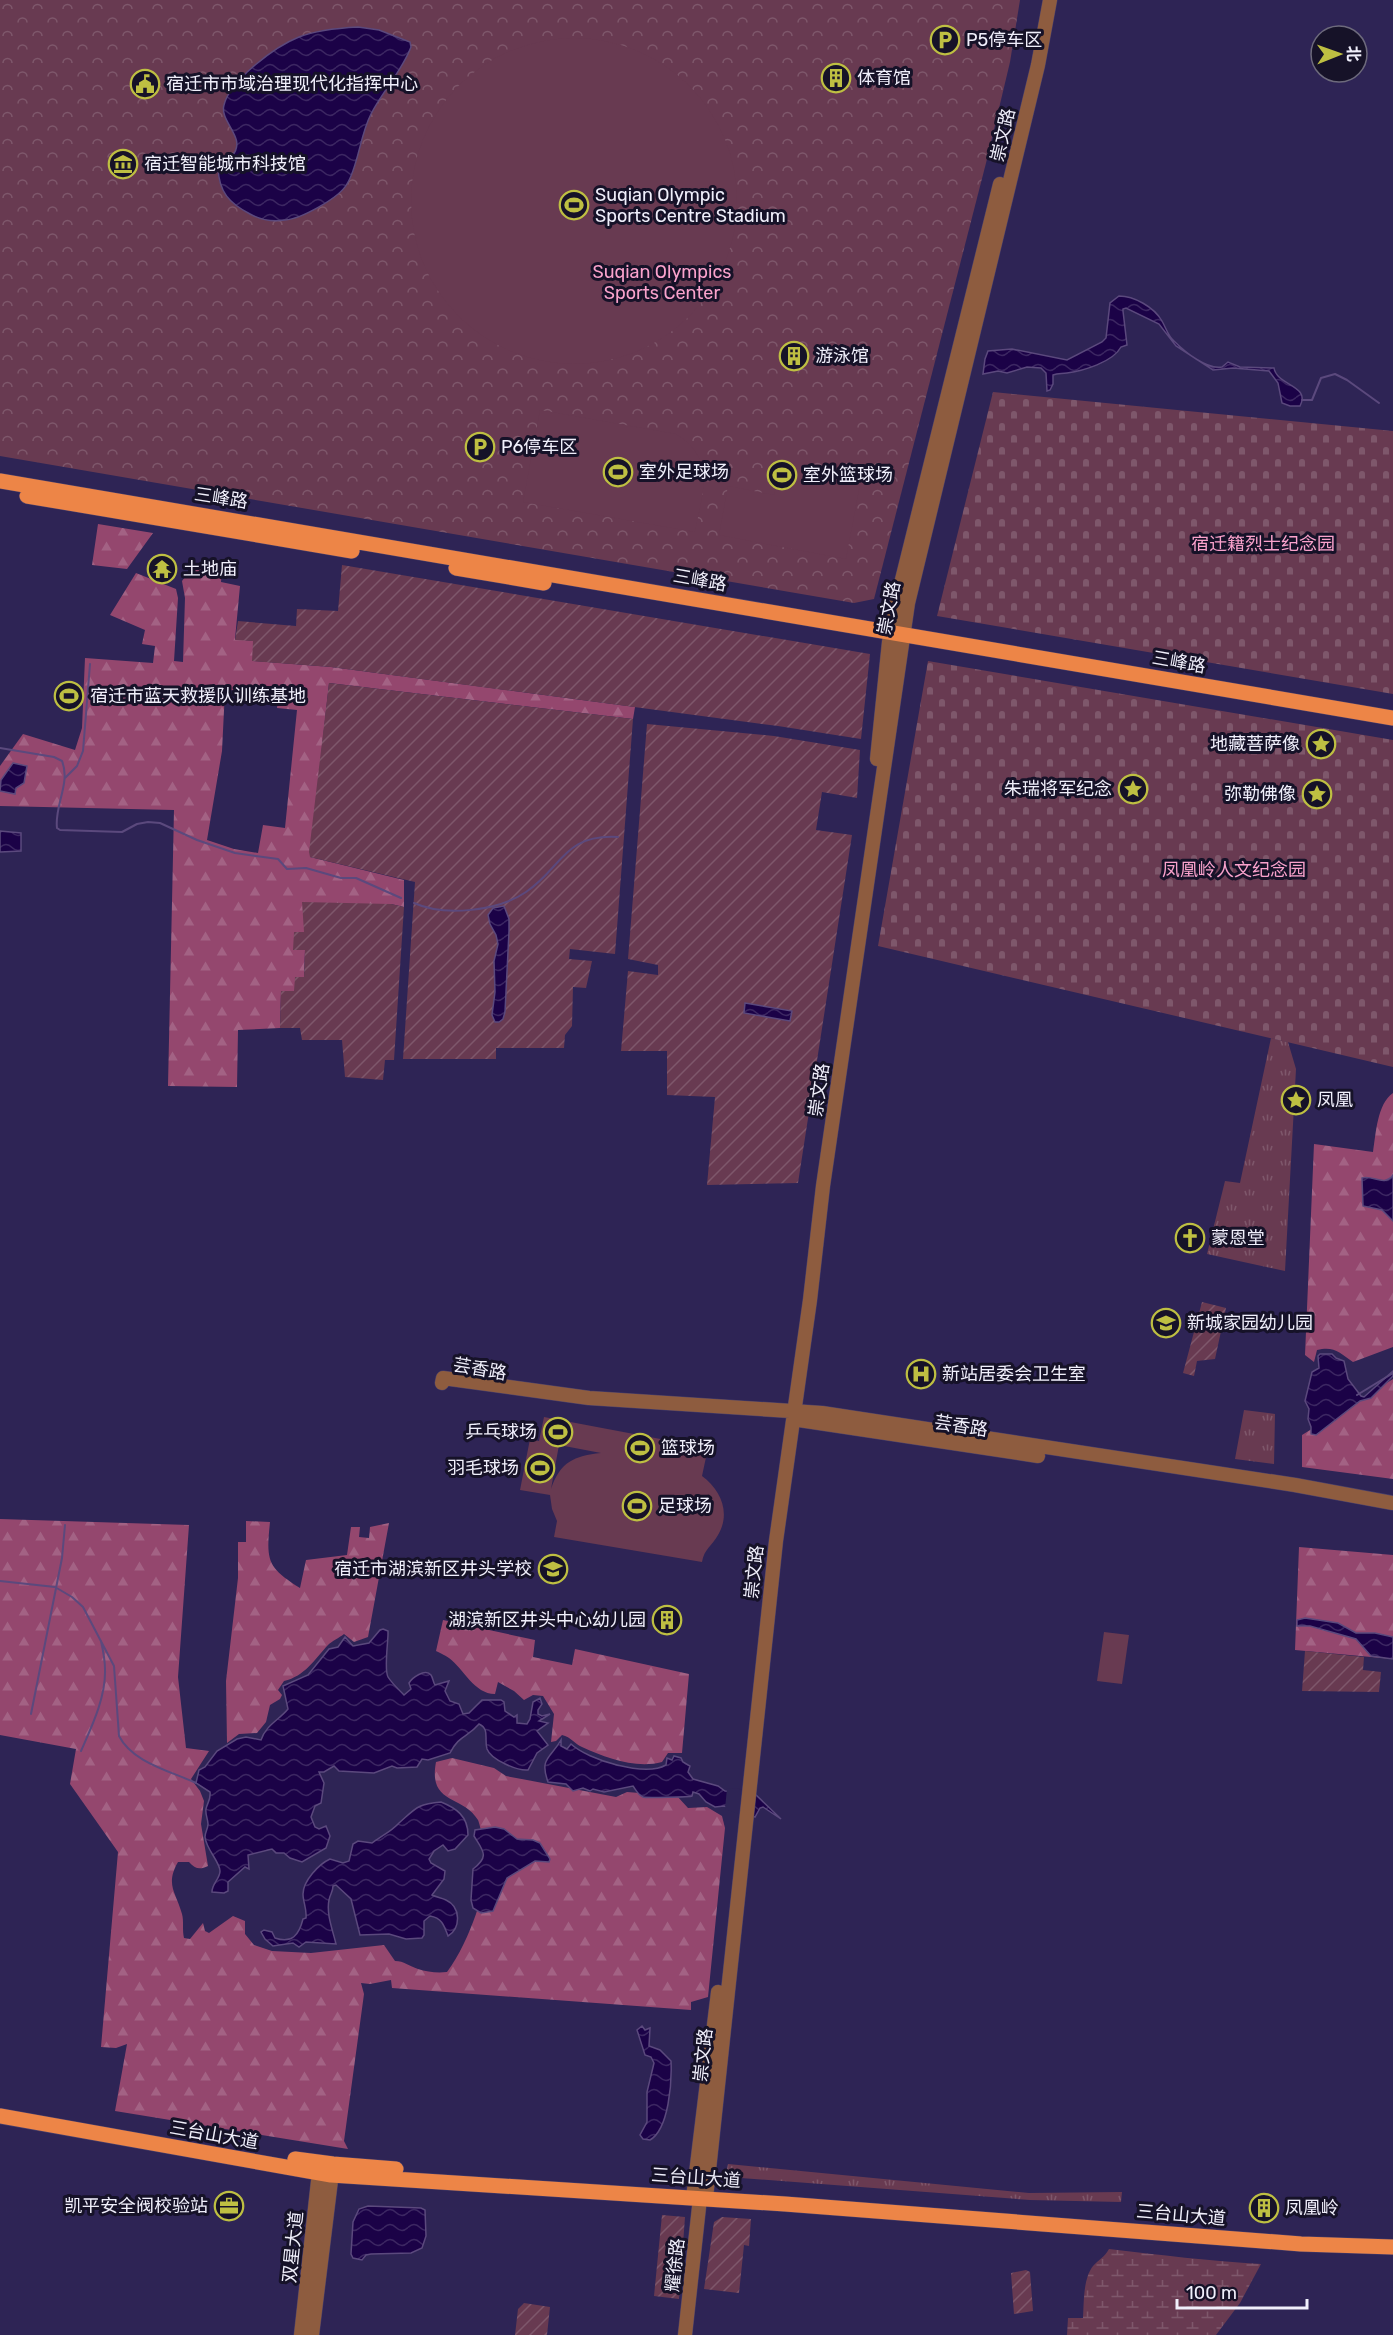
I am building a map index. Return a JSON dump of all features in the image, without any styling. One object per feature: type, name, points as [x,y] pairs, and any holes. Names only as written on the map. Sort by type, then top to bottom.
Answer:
[{"type":"main road","name":"三峰路","points":[[0,481],[896,638],[1393,728]]},
{"type":"main road","name":"三峰路","points":[[0,491],[1393,718]]},
{"type":"main road","name":"三台山大道","points":[[0,2108],[326,2169]]},
{"type":"main road","name":"三台山大道","points":[[0,2116],[326,2169],[1301,2235],[1393,2238]]},
{"type":"main road","name":"三台山大道","points":[[700,2194],[1301,2244],[1393,2247]]},
{"type":"street","name":"崇文路","points":[[700,2194],[790,1415],[871,805],[896,638],[897,600],[1011,141],[1041,0]]},
{"type":"street","name":"崇文路","points":[[896,638],[908,603],[1022,131],[1050,0]]},
{"type":"street","name":"芸香路","points":[[1393,1503],[1291,1485],[846,1417],[790,1415],[558,1399],[442,1383],[442,1378],[589,1398],[790,1415],[1295,1494],[1393,1512]]},
{"type":"street","name":"双星大道","points":[[301,2335],[326,2169]]},
{"type":"street","name":"双星大道","points":[[312,2335],[326,2169]]},
{"type":"street","name":"耀徐路","points":[[685,2335],[700,2194]]},
{"type":"green space","name":"Suqian Olympics Sports Center","points":[[0,0],[1020,0],[1010,62],[986,163],[874,599],[854,603],[0,456]]},
{"type":"green space","name":"Suqian Olympic Sports Centre Stadium","points":[[558,38],[590,38],[637,50],[665,65],[690,85],[710,110],[725,138],[734,169],[737,201],[734,233],[725,264],[710,292],[690,317],[665,337],[637,352],[590,364],[558,364],[527,357],[497,345],[470,327],[448,305],[430,278],[418,248],[411,217],[411,185],[418,154],[430,124],[448,97],[470,75],[497,57],[527,45]]},
{"type":"green space","name":"宿迁籍烈士纪念园","points":[[993,392],[1393,431],[1393,694],[937,616]]},
{"type":"green space","points":[[540,410],[676,434],[689,444],[702,466],[704,478],[695,532],[523,502]]},
{"type":"green space","points":[[779,469],[860,484],[846,559],[719,535],[728,486],[774,495]]},
{"type":"green space","points":[[98,524],[153,533],[127,569],[92,565]]},
{"type":"green space","points":[[195,564],[222,570],[221,582],[240,586],[235,639],[253,641],[253,661],[331,667],[635,707],[633,719],[329,683],[310,857],[404,880],[404,907],[391,904],[304,933],[293,950],[305,950],[304,977],[294,991],[281,991],[280,1028],[238,1030],[237,1087],[168,1086],[174,810],[0,806],[0,766],[23,734],[75,750],[82,728],[85,658],[153,663],[155,646],[142,644],[145,630],[110,615],[136,573],[176,589],[178,598],[174,661],[183,662],[185,598],[182,581]],"holes":[[[225,690],[279,692],[277,708],[297,710],[285,828],[263,825],[258,853],[234,849],[207,840],[222,751]]]},
{"type":"green space","points":[[342,565],[870,654],[861,739],[331,667],[252,661],[253,641],[235,640],[238,621],[296,626],[297,609],[338,611]]},
{"type":"green space","name":"凤凰岭人文纪念园","points":[[928,661],[1393,740],[1393,1067],[878,946]]},
{"type":"green space","points":[[329,683],[633,719],[615,954],[570,949],[569,959],[592,961],[586,988],[573,987],[572,1026],[565,1035],[564,1048],[496,1048],[496,1059],[403,1059],[415,882],[310,857],[309,852]]},
{"type":"green space","points":[[647,724],[774,736],[860,750],[857,798],[822,792],[816,830],[852,835],[798,1183],[707,1185],[715,1097],[667,1095],[667,1051],[621,1051],[628,971],[658,975],[658,965],[628,959]]},
{"type":"green space","points":[[302,902],[391,904],[404,907],[394,1060],[385,1060],[383,1080],[345,1077],[342,1040],[302,1040],[300,1028],[280,1028],[281,991],[294,991],[295,977],[304,977],[305,950],[293,950],[294,932],[304,932]]},
{"type":"green space","points":[[1271,1038],[1288,1042],[1296,1069],[1285,1271],[1207,1254],[1225,1181],[1240,1183]]},
{"type":"green space","points":[[1393,1093],[1393,1347],[1353,1362],[1333,1350],[1317,1350],[1314,1362],[1305,1355],[1314,1144],[1373,1152],[1380,1112]]},
{"type":"green space","points":[[1202,1302],[1226,1308],[1215,1359],[1197,1361],[1194,1376],[1183,1373]]},
{"type":"green space","points":[[1393,1379],[1393,1479],[1302,1467],[1302,1435]]},
{"type":"green space","points":[[1244,1410],[1275,1414],[1274,1464],[1235,1459]]},
{"type":"green space","points":[[544,1417],[708,1448],[702,1476],[719,1495],[724,1518],[718,1535],[706,1551],[702,1562],[554,1537],[557,1521],[550,1495],[520,1490],[530,1439],[539,1441]],"holes":[[[559,1445],[601,1453],[583,1456],[569,1462],[559,1472],[551,1489]]]},
{"type":"green space","points":[[0,1519],[189,1525],[178,1677],[186,1748],[209,1751],[191,1779],[204,1801],[201,1824],[208,1866],[198,1868],[189,1862],[178,1862],[174,1870],[172,1883],[182,1914],[184,1938],[190,1939],[203,1923],[205,1931],[209,1933],[233,1916],[245,1921],[245,1934],[254,1945],[272,1951],[311,1953],[384,1945],[395,1961],[425,1971],[447,1972],[463,1945],[476,1914],[478,1887],[487,1860],[478,1820],[464,1806],[448,1797],[437,1786],[436,1762],[452,1758],[494,1768],[506,1776],[616,1797],[627,1792],[677,1796],[688,1808],[707,1807],[722,1816],[725,1828],[708,1997],[691,2002],[691,2010],[392,1988],[391,1980],[370,1984],[361,1983],[364,1994],[344,2141],[348,2149],[115,2111],[127,2044],[116,2048],[101,2047],[118,1852],[70,1784],[76,1749],[0,1735]]},
{"type":"green space","points":[[246,1521],[270,1522],[268,1546],[271,1562],[281,1574],[300,1588],[306,1560],[347,1555],[351,1527],[360,1527],[359,1537],[369,1538],[370,1527],[389,1523],[368,1637],[354,1642],[344,1634],[330,1644],[303,1671],[284,1681],[278,1690],[282,1695],[280,1699],[270,1705],[266,1722],[257,1733],[239,1734],[227,1743],[226,1681],[238,1578],[238,1542],[246,1542]]},
{"type":"green space","points":[[1299,1547],[1393,1555],[1393,1659],[1295,1650]]},
{"type":"green space","points":[[443,1620],[535,1640],[533,1657],[572,1665],[575,1649],[689,1674],[682,1753],[668,1753],[662,1762],[642,1764],[601,1755],[562,1735],[556,1741],[551,1742],[554,1714],[543,1696],[533,1695],[524,1700],[498,1682],[495,1694],[488,1693],[475,1686],[449,1658],[436,1651]]},
{"type":"green space","points":[[1104,1632],[1129,1635],[1122,1684],[1097,1681]]},
{"type":"green space","points":[[1305,1651],[1364,1657],[1363,1670],[1381,1672],[1379,1692],[1302,1691]]},
{"type":"green space","points":[[728,2164],[1029,2193],[1122,2192],[1121,2202],[1030,2200],[741,2178],[731,2174],[727,2169]]},
{"type":"green space","points":[[662,2215],[685,2217],[679,2299],[654,2296]]},
{"type":"green space","points":[[722,2217],[751,2219],[749,2246],[744,2245],[739,2293],[704,2289],[714,2222]]},
{"type":"green space","points":[[1109,2249],[1261,2264],[1240,2303],[1216,2335],[1067,2335],[1068,2318],[1083,2318],[1087,2277],[1093,2266]]},
{"type":"green space","points":[[1026,2270],[1030,2272],[1033,2311],[1014,2314],[1011,2273]]},
{"type":"green space","points":[[524,2303],[550,2307],[547,2335],[515,2335],[518,2309]]},
{"type":"water","points":[[358,27],[379,30],[410,42],[411,47],[371,114],[347,184],[343,190],[328,201],[292,219],[267,220],[243,210],[226,196],[220,184],[218,168],[232,156],[237,143],[225,118],[224,105],[228,95],[255,65],[289,41],[321,31]]},
{"type":"water","points":[[1119,296],[1131,298],[1149,307],[1162,321],[1172,339],[1203,363],[1216,367],[1222,367],[1228,362],[1240,367],[1274,368],[1281,379],[1301,394],[1300,406],[1282,403],[1278,383],[1269,371],[1233,368],[1213,370],[1176,346],[1159,324],[1126,308],[1123,311],[1127,345],[1097,365],[1053,375],[1050,390],[1047,391],[1046,373],[1041,368],[1027,367],[1007,373],[998,371],[983,374],[988,351],[1012,349],[1067,360],[1102,342],[1106,338],[1110,303]]},
{"type":"water","points":[[13,763],[27,766],[24,783],[16,788],[15,794],[0,791],[1,780]]},
{"type":"water","points":[[0,831],[21,833],[21,851],[0,852]]},
{"type":"water","points":[[504,906],[509,919],[505,1012],[503,1019],[495,1022],[492,1015],[495,992],[494,961],[498,944],[488,915],[493,908]]},
{"type":"water","points":[[745,1003],[792,1011],[790,1021],[744,1013]]},
{"type":"water","points":[[1393,1175],[1393,1221],[1382,1210],[1363,1206],[1362,1178],[1386,1180]]},
{"type":"water","points":[[1332,1354],[1344,1361],[1348,1379],[1364,1397],[1393,1371],[1393,1376],[1371,1398],[1360,1401],[1316,1435],[1311,1434],[1309,1409],[1305,1401],[1312,1372],[1319,1368],[1318,1356]]},
{"type":"water","points":[[1305,1618],[1338,1623],[1356,1633],[1375,1633],[1393,1637],[1393,1659],[1371,1656],[1356,1639],[1310,1626],[1297,1626],[1297,1620]]},
{"type":"water","points":[[383,1629],[388,1631],[387,1674],[404,1695],[411,1689],[409,1683],[413,1679],[419,1674],[428,1673],[432,1676],[435,1685],[449,1681],[445,1691],[450,1701],[459,1704],[463,1714],[469,1713],[482,1700],[501,1700],[504,1702],[505,1711],[514,1717],[517,1715],[517,1723],[527,1724],[533,1702],[540,1698],[542,1704],[538,1714],[542,1716],[550,1714],[539,1721],[548,1723],[537,1731],[548,1745],[537,1753],[528,1770],[518,1769],[499,1761],[490,1753],[486,1745],[486,1731],[479,1724],[457,1743],[450,1753],[428,1760],[422,1759],[417,1767],[392,1766],[374,1773],[339,1771],[334,1766],[324,1772],[319,1772],[324,1783],[321,1803],[315,1806],[311,1817],[315,1827],[319,1829],[326,1826],[330,1836],[326,1848],[302,1862],[284,1853],[276,1853],[272,1849],[248,1855],[249,1869],[245,1867],[228,1882],[228,1891],[212,1892],[220,1871],[206,1842],[208,1824],[206,1811],[210,1792],[196,1783],[199,1770],[205,1767],[217,1751],[237,1739],[246,1737],[261,1740],[269,1726],[288,1709],[283,1686],[308,1675],[329,1649],[338,1647],[345,1637],[353,1646],[369,1643]]},
{"type":"water","points":[[561,1740],[561,1746],[567,1749],[571,1744],[590,1756],[631,1768],[657,1768],[666,1765],[667,1758],[672,1760],[674,1756],[681,1758],[690,1766],[688,1772],[693,1779],[718,1786],[725,1791],[755,1794],[781,1819],[763,1807],[755,1817],[724,1806],[715,1807],[693,1792],[692,1796],[643,1797],[633,1786],[604,1792],[583,1788],[573,1791],[566,1784],[548,1782],[546,1774],[547,1759]]},
{"type":"water","points":[[441,1802],[460,1814],[466,1823],[468,1835],[455,1849],[448,1851],[443,1845],[434,1851],[429,1859],[431,1863],[445,1871],[444,1879],[432,1895],[451,1903],[457,1912],[457,1923],[448,1936],[440,1920],[430,1916],[424,1921],[422,1938],[406,1939],[389,1934],[360,1935],[351,1899],[336,1885],[333,1886],[328,1905],[336,1944],[306,1942],[299,1947],[293,1943],[273,1946],[265,1939],[261,1932],[264,1930],[272,1932],[275,1938],[281,1940],[290,1939],[297,1934],[303,1919],[306,1918],[304,1889],[312,1874],[321,1865],[330,1859],[343,1863],[349,1861],[353,1844],[358,1841],[372,1843],[393,1829],[417,1808]]},
{"type":"water","points":[[495,1827],[504,1829],[517,1839],[540,1843],[550,1859],[549,1862],[535,1861],[507,1878],[493,1911],[481,1913],[473,1908],[471,1900],[473,1869],[483,1857],[482,1850],[474,1836],[475,1830]]},
{"type":"water","points":[[642,2026],[645,2030],[650,2028],[649,2046],[660,2050],[671,2061],[670,2092],[665,2116],[656,2134],[650,2140],[643,2139],[640,2135],[647,2122],[647,2092],[654,2063],[651,2057],[645,2055],[637,2030]]},
{"type":"water","points":[[368,2206],[425,2210],[426,2236],[422,2248],[411,2253],[371,2254],[366,2255],[362,2260],[353,2258],[351,2254],[353,2222],[359,2209]]},
{"type":"pier","points":[[727,1788],[752,1790],[749,1817],[725,1809]]},
{"type":"waterway","points":[[1302,400],[1312,400],[1321,378],[1335,374],[1379,403]]},
{"type":"waterway","points":[[65,778],[77,766],[83,751],[90,664]]},
{"type":"waterway","points":[[0,748],[54,757],[62,761],[65,778],[57,820],[57,828],[60,830],[122,832],[137,824],[160,823],[197,840],[235,853],[278,859],[287,869],[306,868],[341,878],[356,878],[401,898]]},
{"type":"waterway","points":[[414,903],[441,910],[456,911],[501,904],[526,892],[574,846],[600,837],[618,837]]},
{"type":"waterway","points":[[1357,1395],[1393,1373]]},
{"type":"waterway","points":[[31,1714],[62,1558],[65,1525]]},
{"type":"waterway","points":[[0,1581],[55,1587],[83,1607],[114,1666],[119,1736],[125,1745],[142,1759],[196,1783]]},
{"type":"waterway","points":[[81,1751],[98,1711],[105,1680],[101,1641]]},
{"type":"place","name":"P5停车区","points":[[945,40]]},
{"type":"place","name":"体育馆","points":[[836,78]]},
{"type":"place","name":"宿迁市市域治理现代化指挥中心","points":[[145,84]]},
{"type":"place","name":"宿迁智能城市科技馆","points":[[123,164]]},
{"type":"place","name":"Suqian Olympic Sports Centre Stadium","points":[[574,205]]},
{"type":"place","name":"游泳馆","points":[[794,356]]},
{"type":"place","name":"P6停车区","points":[[480,447]]},
{"type":"place","name":"室外足球场","points":[[618,472]]},
{"type":"place","name":"室外篮球场","points":[[782,475]]},
{"type":"place","name":"土地庙","points":[[162,569]]},
{"type":"place","name":"宿迁市蓝天救援队训练基地","points":[[69,696]]},
{"type":"place","name":"地藏菩萨像","points":[[1321,744]]},
{"type":"place","name":"朱瑞将军纪念","points":[[1133,789]]},
{"type":"place","name":"弥勒佛像","points":[[1317,794]]},
{"type":"place","name":"凤凰","points":[[1296,1100]]},
{"type":"place","name":"蒙恩堂","points":[[1190,1238]]},
{"type":"place","name":"新城家园幼儿园","points":[[1166,1323]]},
{"type":"place","name":"新站居委会卫生室","points":[[921,1374]]},
{"type":"place","name":"乒乓球场","points":[[558,1432]]},
{"type":"place","name":"篮球场","points":[[640,1448]]},
{"type":"place","name":"羽毛球场","points":[[540,1468]]},
{"type":"place","name":"足球场","points":[[637,1506]]},
{"type":"place","name":"宿迁市湖滨新区井头学校","points":[[553,1569]]},
{"type":"place","name":"湖滨新区井头中心幼儿园","points":[[667,1620]]},
{"type":"place","name":"凯平安全阀校验站","points":[[229,2206]]},
{"type":"place","name":"凤凰岭","points":[[1264,2208]]}]
